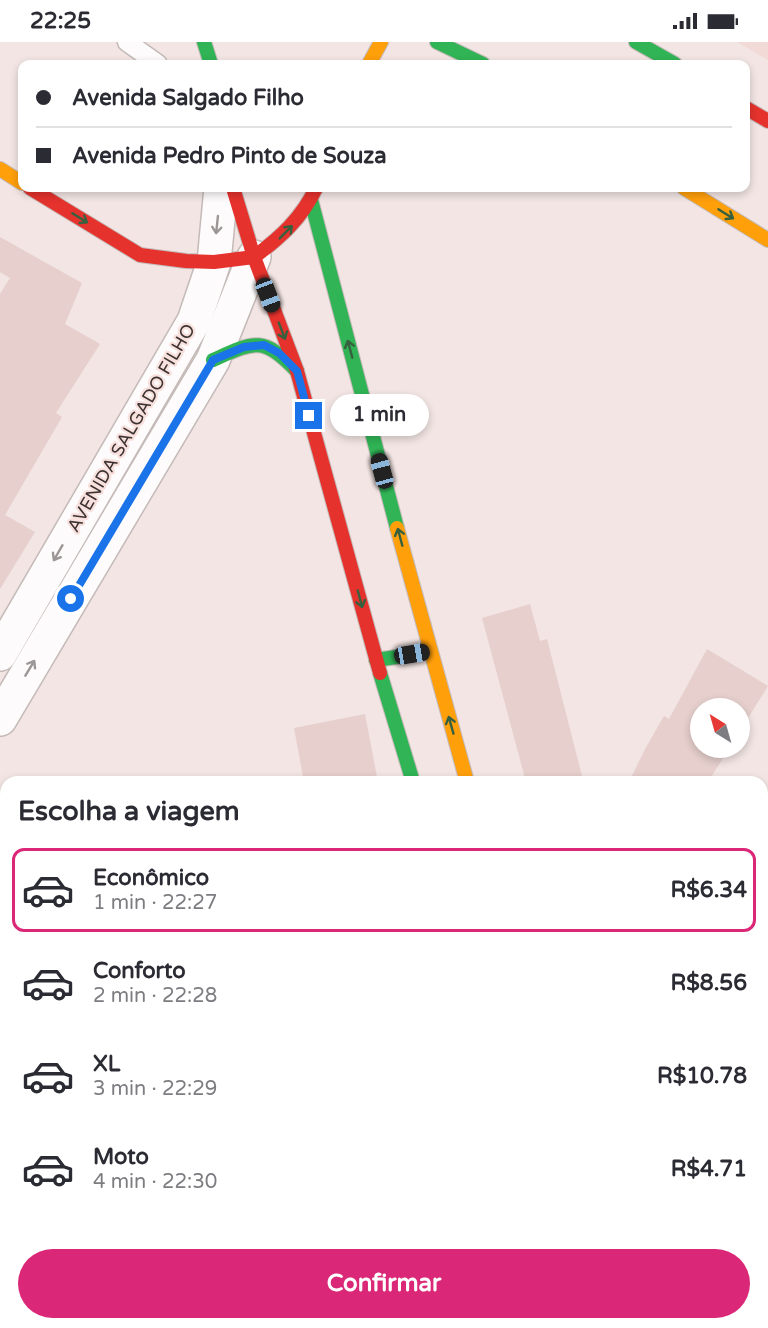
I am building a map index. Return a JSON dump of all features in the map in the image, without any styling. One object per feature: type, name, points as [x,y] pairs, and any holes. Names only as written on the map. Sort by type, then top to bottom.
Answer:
[{"type":"main road","points":[[204,42],[210,60]]},
{"type":"main road","points":[[371,60],[381,42]]},
{"type":"main road","points":[[437,42],[475,60]]},
{"type":"main road","points":[[636,42],[668,60]]},
{"type":"main road","points":[[643,60],[650,49]]},
{"type":"main road","points":[[750,110],[768,121]]},
{"type":"main road","points":[[0,169],[18,180]]},
{"type":"main road","points":[[37,192],[140,255],[214,262],[254,257],[279,239],[299,219],[314,194]]},
{"type":"main road","points":[[234,192],[254,257],[297,371],[376,660],[411,776]]},
{"type":"main road","points":[[690,192],[768,240]]},
{"type":"main road","points":[[314,194],[430,652],[465,776]]},
{"type":"main road","points":[[213,360],[244,347],[264,345],[279,353],[297,371]]},
{"type":"main road","points":[[376,660],[430,652]]},
{"type":"street","name":"AVENIDA SALGADO FILHO","points":[[0,654],[194,321],[214,262],[221,192]]},
{"type":"street","name":"AVENIDA SALGADO FILHO","points":[[0,719],[213,360],[254,257]]},
{"type":"lane","points":[[127,42],[152,60]]},
{"type":"shaded area","points":[[737,42],[768,42],[768,60]]},
{"type":"building","points":[[0,237],[82,283],[65,324],[100,344],[56,413],[62,417],[5,515],[35,532],[0,589],[0,294],[10,278],[0,272]]},
{"type":"building","points":[[530,604],[540,641],[547,639],[582,776],[524,776],[482,618]]},
{"type":"building","points":[[707,649],[768,686],[750,715],[750,698],[690,698],[690,758],[723,758],[712,776],[632,776],[664,716],[669,719]]},
{"type":"building","points":[[365,714],[377,776],[303,776],[294,728]]},
{"type":"traffic: fast","points":[[204,42],[210,60]]},
{"type":"traffic: fast","points":[[437,42],[475,60]]},
{"type":"traffic: fast","points":[[636,42],[668,60]]},
{"type":"traffic: fast","points":[[311,200],[397,528]]},
{"type":"traffic: fast","points":[[213,360],[239,349],[258,345],[275,352],[297,371]]},
{"type":"traffic: fast","points":[[376,660],[430,652]]},
{"type":"traffic: fast","points":[[380,673],[411,776]]},
{"type":"traffic: slow","points":[[371,60],[381,42]]},
{"type":"traffic: slow","points":[[0,169],[18,180]]},
{"type":"traffic: slow","points":[[690,192],[768,240]]},
{"type":"traffic: slow","points":[[397,528],[465,776]]},
{"type":"traffic: jam","points":[[750,110],[768,121]]},
{"type":"traffic: jam","points":[[37,192],[140,255],[214,262],[254,257]]},
{"type":"traffic: jam","points":[[234,192],[254,257],[297,371],[380,673]]},
{"type":"traffic: jam","points":[[254,257],[290,227],[314,192]]},
{"type":"route","points":[[71,599],[213,360],[244,347],[264,345],[279,353],[297,371],[309,416]]}]
